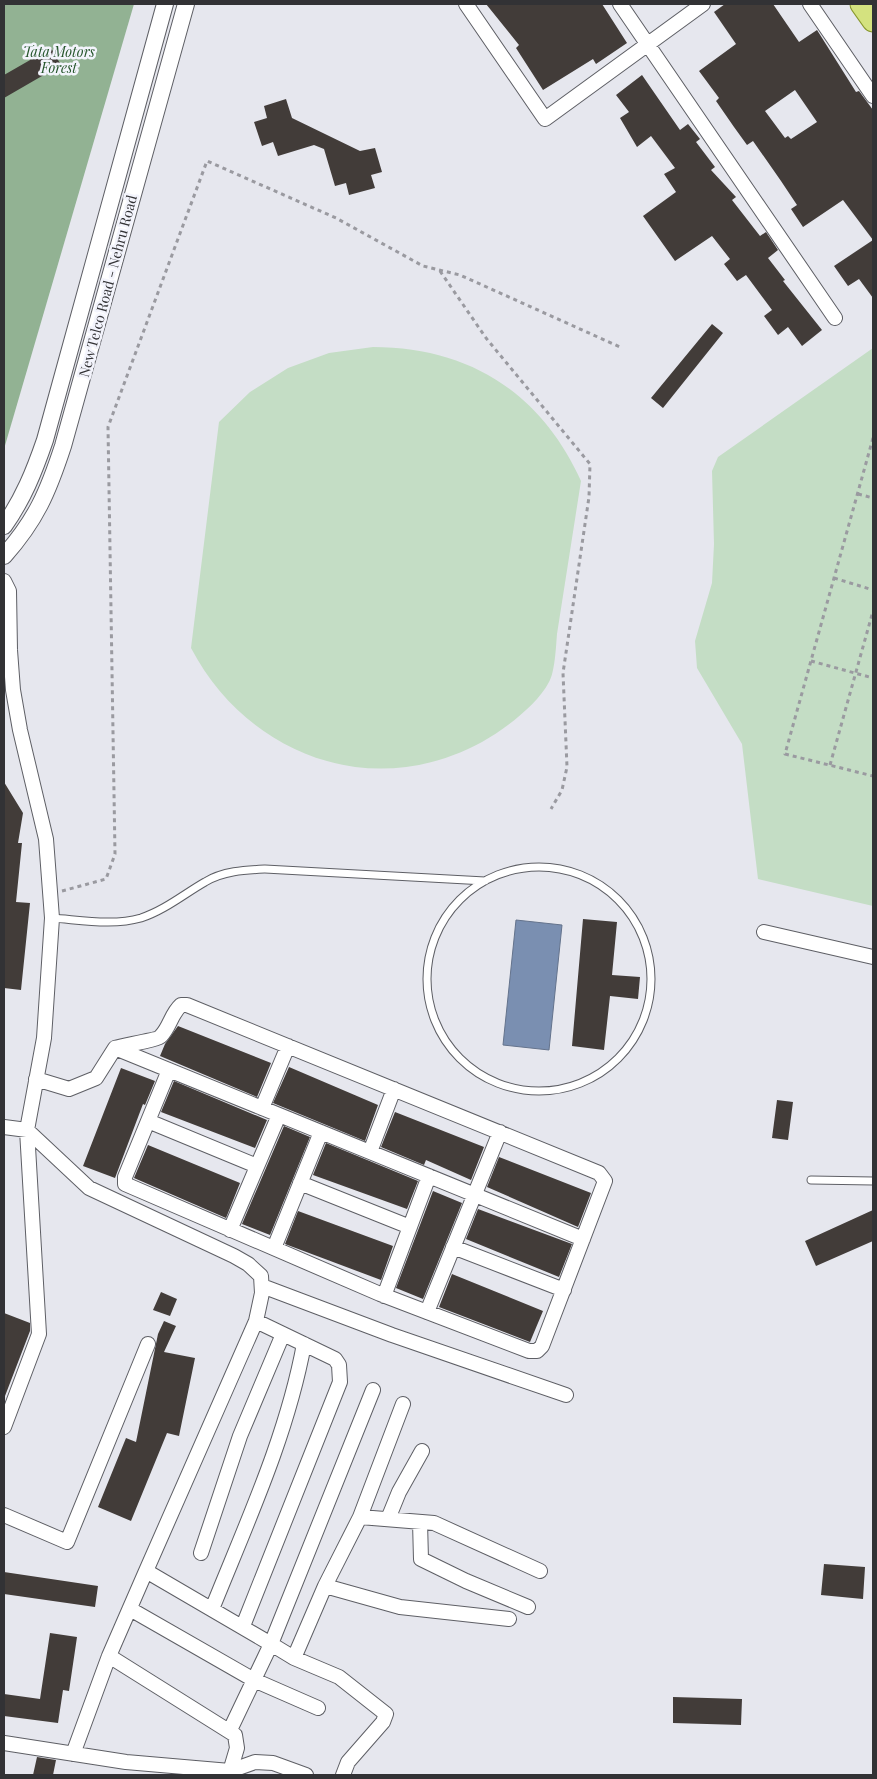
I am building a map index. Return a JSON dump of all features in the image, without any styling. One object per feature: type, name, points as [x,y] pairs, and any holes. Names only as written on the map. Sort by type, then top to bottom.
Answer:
[{"type":"main road","points":[[861,4],[873,21]]},
{"type":"street","name":"New Telco Road - Nehru Road","points":[[4,526],[20,503],[31,480],[45,440],[165,4]]},
{"type":"street","name":"New Telco Road - Nehru Road","points":[[4,556],[37,513],[58,463],[186,4]]},
{"type":"street","points":[[466,4],[545,119],[703,4]]},
{"type":"street","points":[[620,4],[835,318]]},
{"type":"street","points":[[810,4],[873,96]]},
{"type":"street","points":[[4,581],[9,591],[13,690],[20,730],[46,839],[52,894],[45,1029],[27,1130],[39,1334],[4,1427]]},
{"type":"street","points":[[764,932],[873,957]]},
{"type":"street","points":[[36,1079],[69,1089],[96,1078],[115,1048],[138,1041],[153,1041],[161,1036],[175,1011],[181,1005],[187,1005],[604,1176],[606,1181],[542,1346],[537,1351],[529,1351],[384,1296],[126,1184],[125,1177],[169,1070]]},
{"type":"street","points":[[262,1108],[288,1046]]},
{"type":"street","points":[[115,1048],[583,1239]]},
{"type":"street","points":[[370,1152],[394,1089]]},
{"type":"street","points":[[230,1230],[279,1115]]},
{"type":"street","points":[[148,1121],[257,1166]]},
{"type":"street","points":[[4,1127],[27,1130],[89,1188],[248,1264],[261,1276],[262,1286],[256,1321],[109,1656],[73,1754]]},
{"type":"street","points":[[274,1248],[321,1132]]},
{"type":"street","points":[[427,1312],[500,1132]]},
{"type":"street","points":[[384,1296],[429,1176]]},
{"type":"street","points":[[300,1183],[410,1227]]},
{"type":"street","points":[[454,1247],[564,1290]]},
{"type":"street","points":[[262,1286],[392,1335],[566,1395]]},
{"type":"street","points":[[243,1626],[340,1382],[339,1365],[335,1359],[256,1321]]},
{"type":"street","points":[[201,1553],[240,1436],[283,1334]]},
{"type":"street","points":[[4,1515],[67,1542],[148,1344]]},
{"type":"street","points":[[212,1609],[275,1453],[297,1386],[304,1344]]},
{"type":"street","points":[[230,1730],[271,1644],[373,1390]]},
{"type":"street","points":[[294,1658],[325,1586],[360,1517],[403,1404]]},
{"type":"street","points":[[388,1519],[399,1492],[422,1451]]},
{"type":"street","points":[[360,1517],[434,1523],[540,1571]]},
{"type":"street","points":[[420,1522],[421,1559],[466,1581],[528,1607]]},
{"type":"street","points":[[146,1571],[243,1626],[294,1658],[339,1677],[386,1714],[383,1722],[348,1762],[343,1775]]},
{"type":"street","points":[[325,1586],[400,1607],[509,1619]]},
{"type":"street","points":[[130,1609],[254,1680],[318,1708]]},
{"type":"street","points":[[109,1656],[230,1730],[238,1741],[230,1773]]},
{"type":"street","points":[[4,1743],[73,1754],[124,1769],[230,1773],[255,1762],[273,1763],[306,1775]]},
{"type":"lane","points":[[52,918],[117,922],[141,918],[183,897],[206,881],[240,871],[265,869],[486,881],[524,869],[564,870],[601,886],[616,898],[635,922],[648,949],[651,969],[648,1009],[641,1028],[631,1045],[602,1072],[584,1082],[565,1088],[545,1091],[512,1087],[487,1078],[470,1067],[455,1053],[443,1037],[434,1019],[429,1000],[427,980],[432,947],[443,923],[454,906],[486,881]]},
{"type":"lane","points":[[811,1180],[873,1181]]},
{"type":"path","points":[[52,894],[106,879],[115,854],[108,427],[206,161],[336,218],[423,266],[460,275],[620,347]]},
{"type":"path","points":[[440,270],[486,338],[590,464],[589,497],[563,673],[567,767],[562,790],[551,809]]},
{"type":"path","points":[[873,438],[785,754],[873,775]]},
{"type":"path","points":[[858,494],[873,498]]},
{"type":"path","points":[[834,578],[873,590]]},
{"type":"path","points":[[830,765],[857,674],[873,611]]},
{"type":"path","points":[[811,661],[873,678]]},
{"type":"green space","name":"Tata Motors Forest","points":[[4,4],[134,4],[4,449]]},
{"type":"green space","points":[[373,347],[408,349],[440,356],[470,366],[498,381],[523,400],[545,423],[565,450],[581,481],[557,634],[554,666],[551,678],[544,691],[520,716],[482,742],[440,760],[398,768],[357,767],[317,758],[279,741],[245,717],[215,686],[191,648],[219,422],[250,392],[288,368],[329,353]]},
{"type":"green space","points":[[873,348],[873,906],[758,879],[742,744],[697,668],[695,641],[712,583],[714,544],[712,471],[718,457]]},
{"type":"water","points":[[516,920],[562,925],[549,1050],[503,1045]]},
{"type":"building","points":[[486,4],[602,4],[627,43],[596,64],[593,59],[543,90],[516,48],[519,45]]},
{"type":"building","points":[[725,4],[773,4],[799,42],[817,30],[856,92],[859,91],[873,110],[873,240],[843,200],[803,227],[791,209],[797,205],[781,181],[753,141],[747,145],[716,101],[719,98],[699,71],[736,44],[714,12]],"holes":[[[795,90],[817,122],[791,139],[788,136],[785,138],[765,111]]]},
{"type":"building","points":[[51,48],[61,65],[4,98],[4,75]]},
{"type":"building","points":[[642,75],[680,130],[688,124],[700,139],[696,142],[715,167],[711,170],[736,197],[732,200],[760,236],[766,232],[778,250],[768,258],[785,280],[783,281],[822,330],[802,346],[788,327],[778,335],[764,316],[772,310],[746,275],[737,281],[724,264],[730,259],[712,236],[675,261],[643,216],[676,192],[664,174],[675,168],[651,136],[637,147],[620,118],[629,112],[616,95]]},
{"type":"building","points":[[286,99],[292,118],[360,151],[375,148],[382,172],[371,175],[375,188],[349,195],[346,183],[335,186],[324,149],[314,145],[278,156],[273,142],[262,146],[254,122],[267,118],[264,106]]},
{"type":"building","points":[[873,240],[873,298],[859,279],[848,286],[834,266]]},
{"type":"building","points":[[712,324],[723,333],[663,408],[651,398]]},
{"type":"building","points":[[4,782],[23,813],[18,843],[22,843],[16,902],[30,903],[21,990],[4,988]]},
{"type":"building","points":[[583,919],[617,922],[612,975],[640,977],[638,999],[610,996],[604,1050],[572,1046]]},
{"type":"building","points":[[178,1026],[271,1063],[257,1097],[160,1056],[165,1044]]},
{"type":"building","points":[[289,1067],[378,1105],[365,1141],[273,1103]]},
{"type":"building","points":[[121,1068],[155,1081],[145,1105],[143,1104],[115,1178],[83,1166]]},
{"type":"building","points":[[174,1081],[267,1120],[255,1148],[161,1112]]},
{"type":"building","points":[[777,1100],[793,1102],[788,1140],[772,1138]]},
{"type":"building","points":[[395,1112],[484,1147],[471,1180],[426,1160],[424,1165],[381,1147]]},
{"type":"building","points":[[284,1126],[310,1137],[270,1235],[242,1224]]},
{"type":"building","points":[[326,1143],[418,1181],[407,1209],[313,1175]]},
{"type":"building","points":[[148,1145],[240,1183],[226,1218],[134,1178]]},
{"type":"building","points":[[499,1157],[591,1193],[578,1227],[487,1187]]},
{"type":"building","points":[[433,1191],[462,1203],[423,1299],[396,1288]]},
{"type":"building","points":[[478,1209],[572,1244],[559,1277],[466,1239]]},
{"type":"building","points":[[873,1210],[873,1241],[816,1266],[805,1241]]},
{"type":"building","points":[[298,1211],[393,1246],[381,1280],[285,1244]]},
{"type":"building","points":[[452,1274],[543,1311],[530,1342],[439,1307]]},
{"type":"building","points":[[161,1292],[177,1299],[170,1316],[153,1310]]},
{"type":"building","points":[[4,1313],[30,1323],[30,1331],[5,1396]]},
{"type":"building","points":[[164,1321],[176,1326],[164,1352],[195,1358],[179,1436],[167,1433],[131,1521],[98,1507],[126,1438],[136,1442],[158,1334]]},
{"type":"building","points":[[824,1564],[865,1567],[863,1599],[821,1595]]},
{"type":"building","points":[[4,1572],[98,1586],[95,1607],[4,1594]]},
{"type":"building","points":[[50,1633],[77,1637],[69,1691],[63,1690],[58,1723],[4,1716],[4,1694],[40,1699]]},
{"type":"building","points":[[673,1697],[742,1699],[741,1725],[673,1723]]},
{"type":"building","points":[[37,1757],[56,1760],[53,1775],[33,1775]]}]
